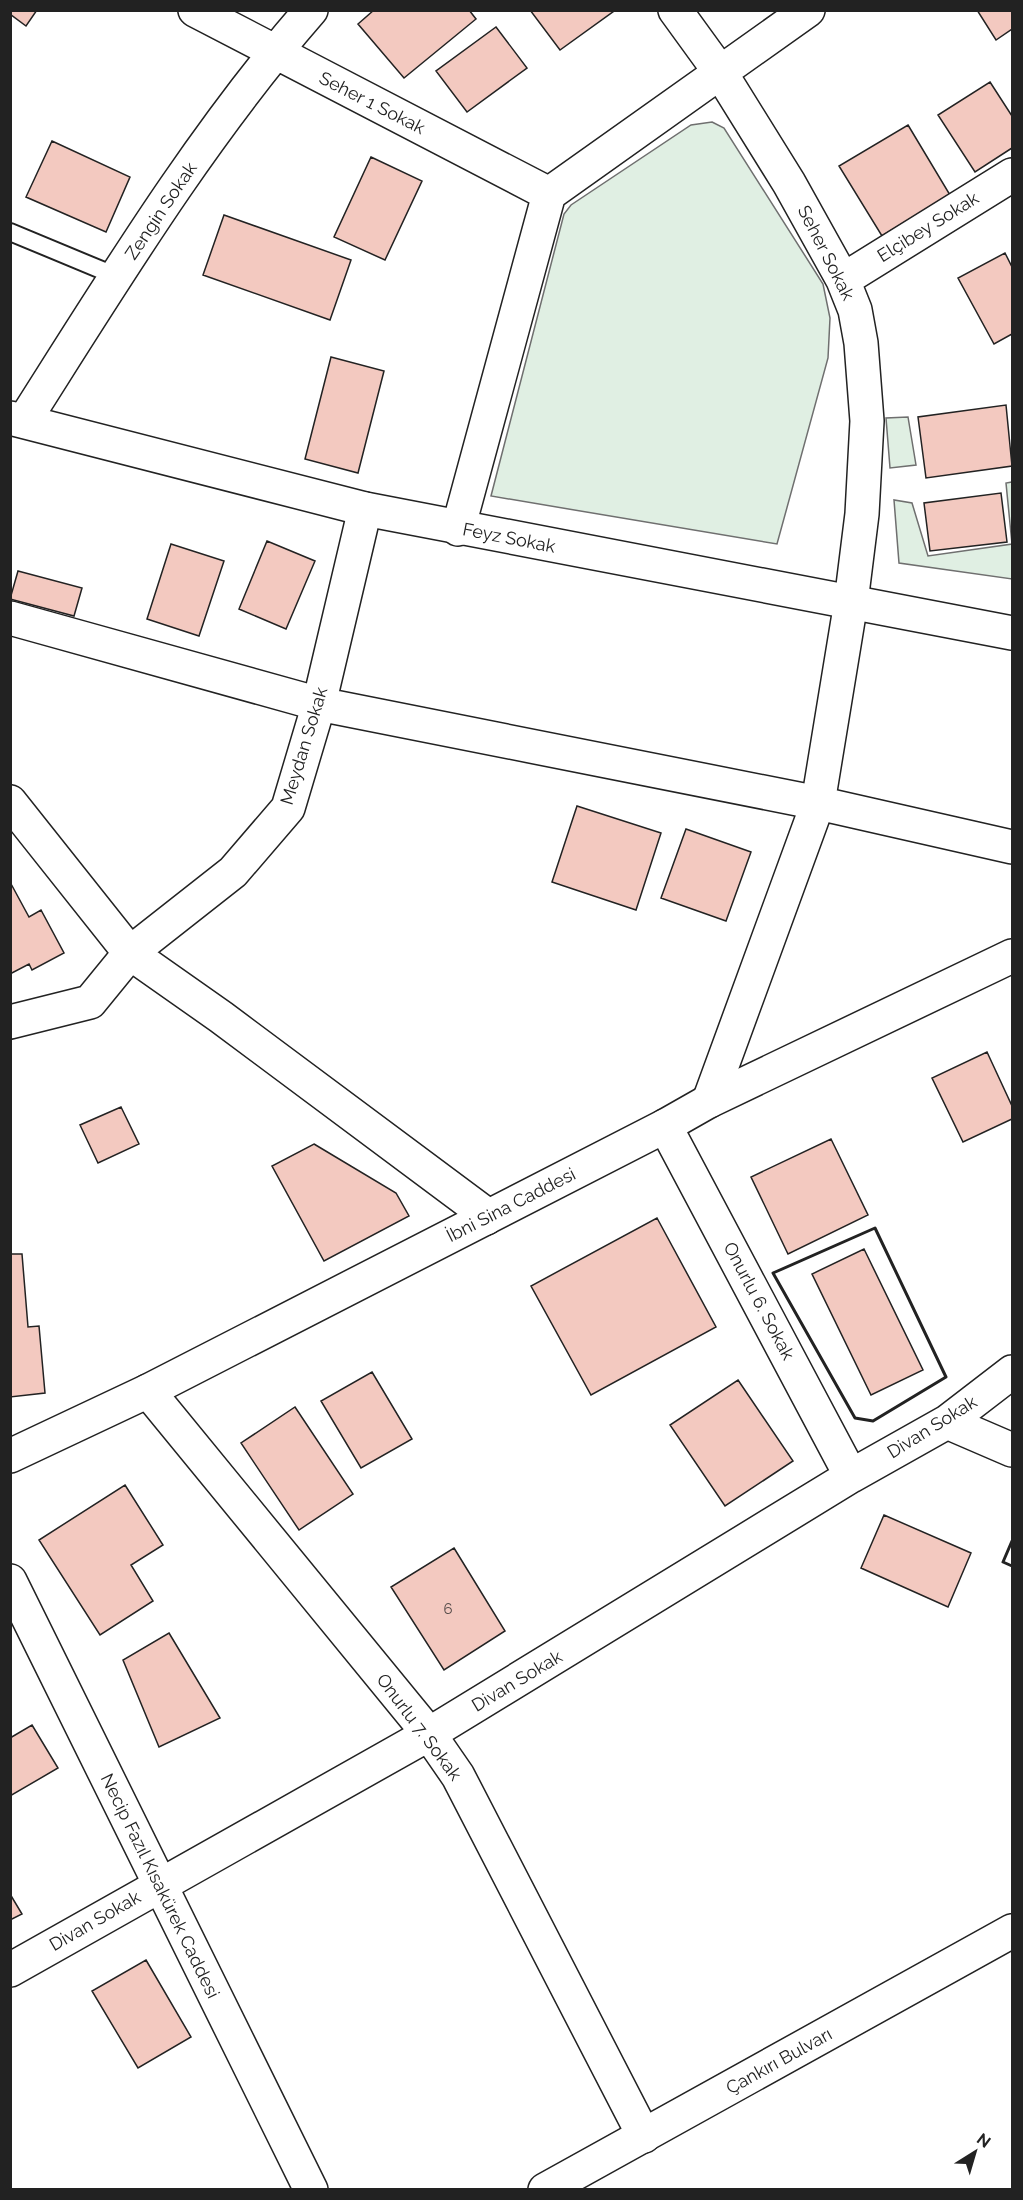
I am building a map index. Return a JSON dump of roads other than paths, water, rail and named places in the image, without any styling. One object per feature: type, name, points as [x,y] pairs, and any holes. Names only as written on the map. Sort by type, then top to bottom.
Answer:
[{"type":"street","name":"Seher 1 Sokak","points":[[195,10],[549,195]]},
{"type":"street","name":"Zengin Sokak","points":[[17,419],[227,115],[274,52],[311,10]]},
{"type":"street","name":"Seher Sokak","points":[[675,10],[720,72],[789,183],[843,280],[855,310],[861,343],[867,421],[862,514],[851,602],[818,802],[709,1101]]},
{"type":"street","points":[[458,529],[549,195],[808,10]]},
{"type":"street","name":"Elçibey Sokak","points":[[843,280],[1012,176]]},
{"type":"street","name":"Feyz Sokak","points":[[17,419],[365,509],[458,529],[1012,633]]},
{"type":"street","name":"Meydan Sokak","points":[[10,1022],[90,1002],[129,953],[233,872],[288,808],[319,704],[365,509]]},
{"type":"street","points":[[10,618],[319,704],[818,802],[1012,847]]},
{"type":"street","points":[[10,802],[129,953],[288,1067],[480,1210],[486,1218]]},
{"type":"street","name":"İbni Sina Caddesi","points":[[10,1456],[148,1391],[665,1126],[709,1101],[1012,956]]},
{"type":"street","name":"Onurlu 6. Sokak","points":[[665,1126],[851,1476]]},
{"type":"street","name":"Divan Sokak","points":[[10,1970],[429,1734],[851,1476],[947,1422],[1012,1372]]},
{"type":"street","name":"Onurlu 7. Sokak","points":[[148,1391],[429,1734],[458,1776],[644,2136]]},
{"type":"street","points":[[947,1422],[1012,1450]]},
{"type":"street","name":"Necip Fazıl Kısakürek Caddesi","points":[[10,1581],[311,2190]]},
{"type":"street","name":"Çankırı Bulvarı","points":[[545,2190],[1012,1931]]},
{"type":"lane","points":[[10,232],[116,276]]}]
